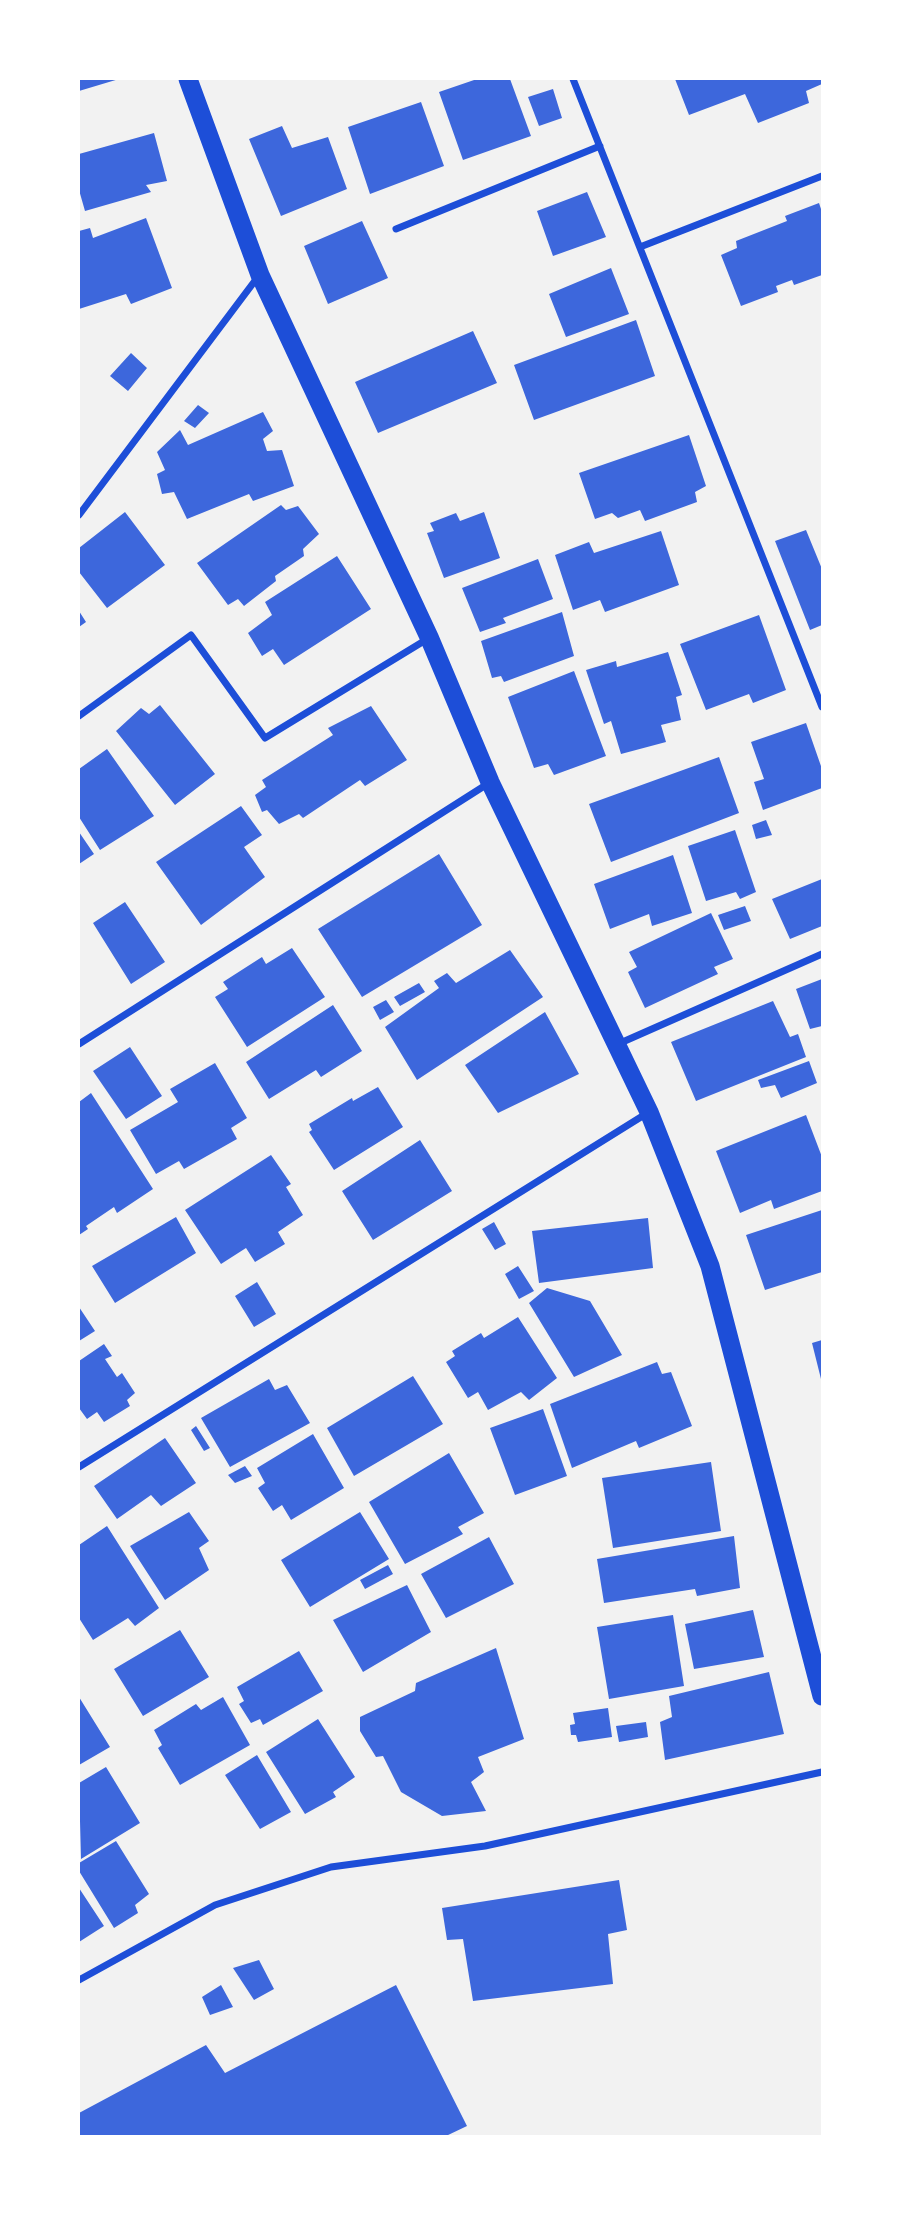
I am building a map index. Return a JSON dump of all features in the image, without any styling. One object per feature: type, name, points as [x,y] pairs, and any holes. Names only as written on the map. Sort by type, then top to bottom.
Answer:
[{"type":"highway","points":[[188,79],[260,275],[429,638],[490,782],[649,1112],[710,1266],[822,1696]]},
{"type":"street","points":[[573,79],[821,702]]},
{"type":"street","points":[[396,229],[600,146]]},
{"type":"street","points":[[640,247],[822,176]]},
{"type":"street","points":[[79,515],[260,275]]},
{"type":"street","points":[[79,716],[191,635],[265,738],[429,638]]},
{"type":"street","points":[[79,1044],[490,782]]},
{"type":"street","points":[[616,1045],[822,954]]},
{"type":"street","points":[[79,1467],[649,1112]]},
{"type":"street","points":[[79,1980],[215,1905],[331,1867],[485,1846],[822,1772]]},
{"type":"building","points":[[79,79],[119,79],[79,91]]},
{"type":"building","points":[[477,79],[510,79],[531,136],[463,160],[439,92]]},
{"type":"building","points":[[675,79],[822,79],[822,84],[806,91],[809,103],[758,123],[745,94],[689,115]]},
{"type":"building","points":[[553,89],[562,118],[539,126],[528,97]]},
{"type":"building","points":[[421,102],[444,166],[370,194],[348,127]]},
{"type":"building","points":[[282,126],[292,148],[328,137],[347,189],[281,216],[249,139]]},
{"type":"building","points":[[154,133],[167,181],[146,185],[151,192],[85,211],[79,190],[79,154]]},
{"type":"building","points":[[587,192],[606,237],[553,256],[537,211]]},
{"type":"building","points":[[819,203],[822,212],[822,275],[794,285],[792,280],[776,286],[778,292],[741,306],[721,255],[737,248],[736,241],[787,221],[785,216]]},
{"type":"building","points":[[146,218],[172,288],[131,304],[126,294],[79,309],[79,231],[90,228],[93,238]]},
{"type":"building","points":[[362,221],[388,278],[328,304],[304,246]]},
{"type":"building","points":[[611,268],[629,314],[566,337],[549,294]]},
{"type":"building","points":[[636,320],[655,376],[534,420],[514,365]]},
{"type":"building","points":[[473,331],[497,383],[378,433],[355,382]]},
{"type":"building","points":[[131,353],[147,368],[128,391],[110,376]]},
{"type":"building","points":[[198,405],[209,413],[195,428],[184,421]]},
{"type":"building","points":[[263,412],[273,431],[263,439],[267,451],[282,450],[294,486],[253,501],[249,494],[187,519],[174,492],[162,494],[157,474],[165,470],[157,452],[180,430],[188,445]]},
{"type":"building","points":[[689,435],[706,486],[695,492],[697,502],[645,521],[640,510],[618,518],[612,513],[595,519],[579,473]]},
{"type":"building","points":[[281,505],[286,510],[298,506],[319,534],[303,549],[304,556],[275,576],[276,581],[244,606],[238,599],[228,605],[197,563]]},
{"type":"building","points":[[125,512],[165,565],[107,608],[79,572],[79,548]]},
{"type":"building","points":[[484,512],[500,558],[444,578],[427,533],[434,531],[430,523],[456,513],[460,521]]},
{"type":"building","points":[[806,530],[822,569],[822,625],[810,630],[775,541]]},
{"type":"building","points":[[661,531],[679,585],[605,612],[600,600],[573,610],[555,555],[589,542],[594,553]]},
{"type":"building","points":[[337,556],[371,609],[284,665],[273,649],[262,656],[248,633],[272,615],[265,602]]},
{"type":"building","points":[[538,559],[553,599],[503,618],[506,623],[480,632],[462,588]]},
{"type":"building","points":[[79,611],[86,622],[79,627]]},
{"type":"building","points":[[562,612],[574,656],[504,682],[501,676],[492,678],[481,641]]},
{"type":"building","points":[[759,615],[786,690],[753,703],[749,694],[706,710],[680,644]]},
{"type":"building","points":[[668,652],[682,695],[676,697],[681,720],[661,725],[666,742],[621,754],[611,721],[604,724],[586,670],[616,661],[617,667]]},
{"type":"building","points":[[574,671],[606,756],[554,775],[548,764],[534,768],[508,697]]},
{"type":"building","points":[[160,705],[215,774],[175,805],[116,731],[141,708],[149,714]]},
{"type":"building","points":[[371,706],[407,760],[365,786],[360,780],[303,818],[299,814],[279,824],[267,810],[262,812],[255,795],[266,787],[262,780],[333,735],[328,728]]},
{"type":"building","points":[[806,723],[822,769],[822,788],[763,810],[754,782],[764,779],[751,742]]},
{"type":"building","points":[[107,749],[154,816],[100,850],[79,817],[79,769]]},
{"type":"building","points":[[719,757],[739,813],[611,862],[589,804]]},
{"type":"building","points":[[241,806],[262,835],[244,847],[265,877],[201,925],[156,862]]},
{"type":"building","points":[[766,820],[772,835],[756,839],[752,825]]},
{"type":"building","points":[[735,830],[756,892],[740,899],[736,892],[706,901],[688,846]]},
{"type":"building","points":[[79,832],[94,854],[79,864]]},
{"type":"building","points":[[439,854],[482,925],[362,997],[318,929]]},
{"type":"building","points":[[673,855],[692,913],[652,926],[649,914],[610,929],[594,884]]},
{"type":"building","points":[[822,879],[822,926],[790,939],[772,899]]},
{"type":"building","points":[[125,902],[165,962],[131,984],[93,923]]},
{"type":"building","points":[[745,906],[751,921],[724,930],[718,915]]},
{"type":"building","points":[[711,913],[733,959],[714,967],[718,974],[645,1008],[628,972],[637,967],[629,952]]},
{"type":"building","points":[[292,948],[325,997],[247,1047],[215,997],[228,989],[223,982],[262,957],[266,964]]},
{"type":"building","points":[[510,950],[543,997],[417,1080],[385,1027],[439,988],[434,981],[447,973],[456,983]]},
{"type":"building","points":[[822,979],[822,1026],[810,1029],[796,989]]},
{"type":"building","points":[[419,983],[425,992],[400,1006],[394,997]]},
{"type":"building","points":[[386,1000],[394,1012],[380,1020],[373,1007]]},
{"type":"building","points":[[773,1001],[790,1037],[798,1034],[806,1057],[696,1101],[671,1042]]},
{"type":"building","points":[[333,1005],[362,1051],[321,1077],[316,1070],[269,1099],[246,1062]]},
{"type":"building","points":[[545,1012],[579,1074],[498,1113],[465,1065]]},
{"type":"building","points":[[130,1047],[162,1096],[126,1119],[93,1071]]},
{"type":"building","points":[[809,1061],[817,1083],[781,1098],[775,1085],[761,1088],[758,1080]]},
{"type":"building","points":[[215,1063],[247,1118],[231,1128],[237,1139],[184,1169],[179,1161],[156,1174],[130,1130],[178,1102],[170,1089]]},
{"type":"building","points":[[378,1087],[403,1127],[334,1170],[309,1132],[312,1130],[309,1124],[352,1098],[353,1101]]},
{"type":"building","points":[[91,1093],[153,1189],[117,1213],[114,1207],[86,1226],[88,1229],[79,1235],[79,1102]]},
{"type":"building","points":[[806,1115],[822,1157],[822,1191],[774,1209],[771,1200],[740,1213],[716,1151]]},
{"type":"building","points":[[420,1140],[452,1191],[373,1240],[342,1191]]},
{"type":"building","points":[[271,1155],[291,1184],[286,1187],[303,1215],[278,1232],[285,1244],[255,1262],[246,1248],[221,1264],[185,1210]]},
{"type":"building","points":[[822,1210],[822,1272],[765,1290],[746,1235]]},
{"type":"building","points":[[176,1217],[196,1253],[115,1303],[92,1266]]},
{"type":"building","points":[[648,1218],[653,1268],[539,1283],[532,1231]]},
{"type":"building","points":[[494,1222],[506,1244],[495,1250],[482,1229]]},
{"type":"building","points":[[518,1266],[534,1291],[519,1299],[505,1274]]},
{"type":"building","points":[[257,1282],[276,1314],[254,1327],[235,1296]]},
{"type":"building","points":[[547,1288],[590,1301],[622,1355],[574,1377],[529,1303]]},
{"type":"building","points":[[79,1307],[95,1331],[79,1341]]},
{"type":"building","points":[[518,1317],[557,1378],[529,1400],[521,1392],[488,1410],[478,1392],[468,1398],[446,1362],[455,1356],[452,1351],[481,1333],[484,1338]]},
{"type":"building","points":[[822,1340],[822,1378],[821,1379],[812,1343]]},
{"type":"building","points":[[104,1344],[112,1356],[105,1359],[117,1377],[122,1373],[135,1393],[127,1400],[130,1406],[104,1422],[97,1412],[87,1419],[79,1408],[79,1361]]},
{"type":"building","points":[[657,1362],[662,1374],[671,1372],[692,1426],[639,1448],[636,1441],[572,1468],[550,1404]]},
{"type":"building","points":[[413,1376],[443,1424],[354,1476],[327,1428]]},
{"type":"building","points":[[269,1379],[275,1390],[287,1385],[310,1423],[230,1467],[201,1418]]},
{"type":"building","points":[[543,1409],[567,1476],[515,1495],[490,1428]]},
{"type":"building","points":[[196,1426],[210,1448],[204,1451],[191,1430]]},
{"type":"building","points":[[313,1434],[344,1488],[291,1520],[282,1505],[273,1511],[258,1488],[265,1483],[257,1468]]},
{"type":"building","points":[[165,1438],[196,1483],[161,1506],[151,1495],[117,1519],[94,1486]]},
{"type":"building","points":[[449,1453],[484,1513],[458,1527],[463,1534],[405,1564],[369,1502]]},
{"type":"building","points":[[711,1462],[721,1531],[613,1548],[602,1478]]},
{"type":"building","points":[[245,1466],[252,1476],[235,1483],[228,1475]]},
{"type":"building","points":[[189,1512],[209,1541],[199,1548],[209,1570],[165,1600],[130,1546]]},
{"type":"building","points":[[360,1512],[389,1559],[310,1607],[281,1560]]},
{"type":"building","points":[[107,1526],[159,1608],[135,1626],[128,1618],[93,1640],[79,1618],[79,1545]]},
{"type":"building","points":[[734,1536],[740,1588],[697,1596],[695,1589],[604,1603],[597,1559]]},
{"type":"building","points":[[489,1537],[514,1584],[446,1618],[421,1574]]},
{"type":"building","points":[[388,1565],[393,1574],[365,1589],[360,1580]]},
{"type":"building","points":[[407,1585],[431,1632],[363,1672],[333,1620]]},
{"type":"building","points":[[753,1610],[764,1657],[694,1669],[685,1624]]},
{"type":"building","points":[[673,1615],[684,1686],[609,1699],[597,1627]]},
{"type":"building","points":[[180,1630],[209,1677],[143,1716],[114,1669]]},
{"type":"building","points":[[496,1648],[524,1739],[478,1757],[484,1772],[471,1782],[486,1811],[442,1816],[401,1792],[383,1756],[376,1757],[360,1731],[360,1717],[415,1691],[416,1683]]},
{"type":"building","points":[[299,1651],[323,1691],[263,1725],[260,1719],[251,1723],[239,1704],[244,1701],[237,1687]]},
{"type":"building","points":[[769,1672],[784,1734],[665,1760],[660,1722],[672,1717],[669,1696]]},
{"type":"building","points":[[79,1697],[110,1747],[79,1765]]},
{"type":"building","points":[[223,1697],[250,1745],[180,1785],[158,1748],[162,1745],[154,1730],[196,1704],[201,1710]]},
{"type":"building","points":[[608,1708],[612,1737],[578,1742],[576,1735],[571,1735],[570,1725],[575,1724],[573,1713]]},
{"type":"building","points":[[318,1719],[355,1777],[333,1792],[336,1797],[305,1814],[266,1752]]},
{"type":"building","points":[[646,1722],[648,1737],[619,1742],[616,1726]]},
{"type":"building","points":[[257,1755],[291,1812],[260,1829],[225,1775]]},
{"type":"building","points":[[106,1767],[140,1823],[81,1859],[79,1783]]},
{"type":"building","points":[[116,1841],[149,1894],[135,1905],[138,1913],[114,1928],[79,1871],[79,1863]]},
{"type":"building","points":[[619,1880],[627,1930],[608,1934],[613,1984],[473,2001],[463,1939],[447,1940],[442,1908]]},
{"type":"building","points":[[79,1888],[104,1926],[79,1942]]},
{"type":"building","points":[[259,1960],[274,1989],[254,2000],[233,1968]]},
{"type":"building","points":[[221,1985],[233,2007],[210,2015],[202,1997]]},
{"type":"building","points":[[396,1985],[467,2126],[446,2136],[79,2136],[79,2113],[206,2045],[225,2073]]}]
